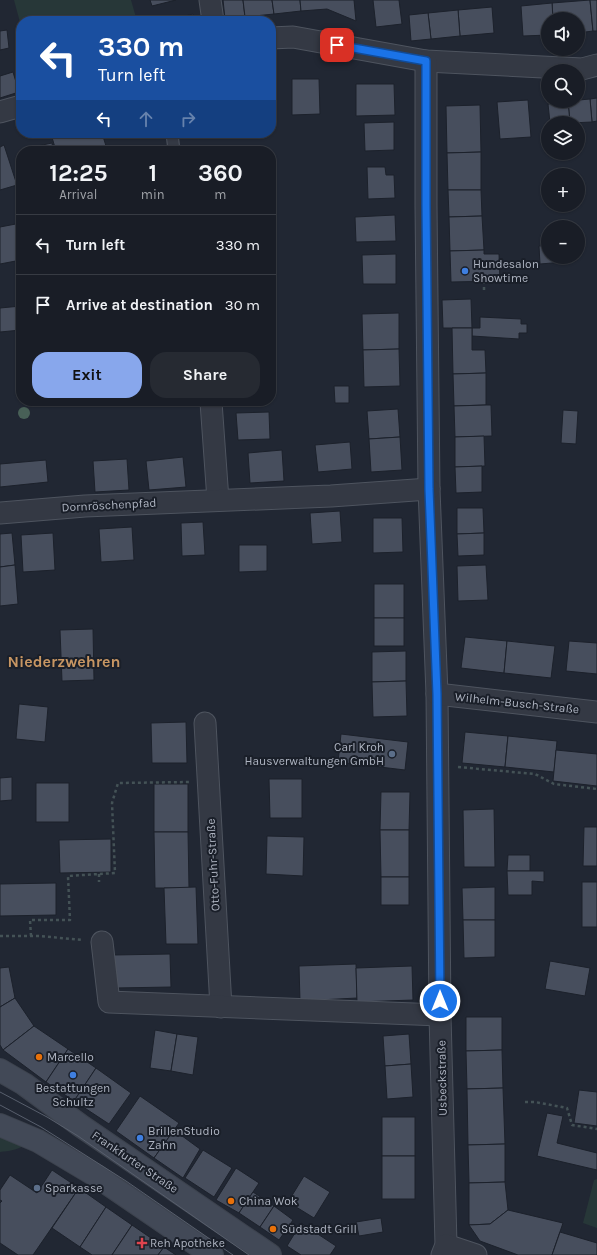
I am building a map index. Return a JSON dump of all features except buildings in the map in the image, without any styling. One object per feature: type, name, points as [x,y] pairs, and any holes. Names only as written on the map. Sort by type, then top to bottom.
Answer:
[{"type":"main road","name":"Frankfurter Straße","points":[[0,1070],[24,1084],[81,1126],[270,1255]]},
{"type":"main road","points":[[0,1125],[38,1141],[96,1175],[212,1255]]},
{"type":"street","points":[[210,0],[212,16]]},
{"type":"street","points":[[276,38],[293,37],[426,61],[582,69],[597,65]]},
{"type":"street","name":"Usbeckstraße","points":[[426,61],[429,489],[437,694],[444,1250]]},
{"type":"street","points":[[0,112],[16,107]]},
{"type":"street","points":[[211,406],[218,500]]},
{"type":"street","name":"Dornröschenpfad","points":[[0,513],[85,506],[331,496],[429,489]]},
{"type":"street","name":"Wilhelm-Busch-Straße","points":[[437,694],[597,712]]},
{"type":"street","name":"Otto-Fuhr-Straße","points":[[204,723],[221,1007]]},
{"type":"street","points":[[102,942],[109,1002],[440,1015]]},
{"type":"street","points":[[444,1250],[476,1255]]},
{"type":"path","points":[[484,281],[484,290]]},
{"type":"path","points":[[438,765],[495,769],[535,774],[554,784],[597,789]]},
{"type":"path","points":[[31,936],[30,920],[70,920],[68,876],[115,873],[112,803],[118,783],[208,781]]},
{"type":"path","points":[[99,874],[99,882]]},
{"type":"path","points":[[0,936],[31,936],[102,942]]},
{"type":"path","points":[[525,1102],[535,1102],[568,1108],[572,1125],[597,1129]]},
{"type":"shaded area","points":[[14,0],[131,0],[136,16],[18,16]]},
{"type":"shaded area","points":[[0,1136],[25,1145],[10,1151],[0,1152]]},
{"type":"shaded area","points":[[597,1179],[597,1228],[583,1223],[594,1180]]},
{"type":"tram line","points":[[0,1092],[47,1117],[78,1136],[249,1255]]},
{"type":"tram line","points":[[0,1105],[41,1127],[126,1181],[233,1255]]},
{"type":"place","name":"Hundesalon Showtime","points":[[465,271]]},
{"type":"place","name":"Carl Kroh Hausverwaltungen GmbH","points":[[392,754]]},
{"type":"place","name":"Marcello","points":[[39,1057]]},
{"type":"place","name":"Bestattungen Schultz","points":[[73,1075]]},
{"type":"place","name":"BrillenStudio Zahn","points":[[140,1138]]},
{"type":"place","name":"Sparkasse","points":[[37,1188]]},
{"type":"place","name":"China Wok","points":[[231,1201]]},
{"type":"place","name":"Südstadt Grill","points":[[273,1229]]},
{"type":"place","name":"Reh Apotheke","points":[[142,1243]]},
{"type":"district","name":"Niederzwehren","points":[[64,661]]},
{"type":"route","points":[[337,45],[426,61],[429,489],[437,694],[440,1001]]}]
